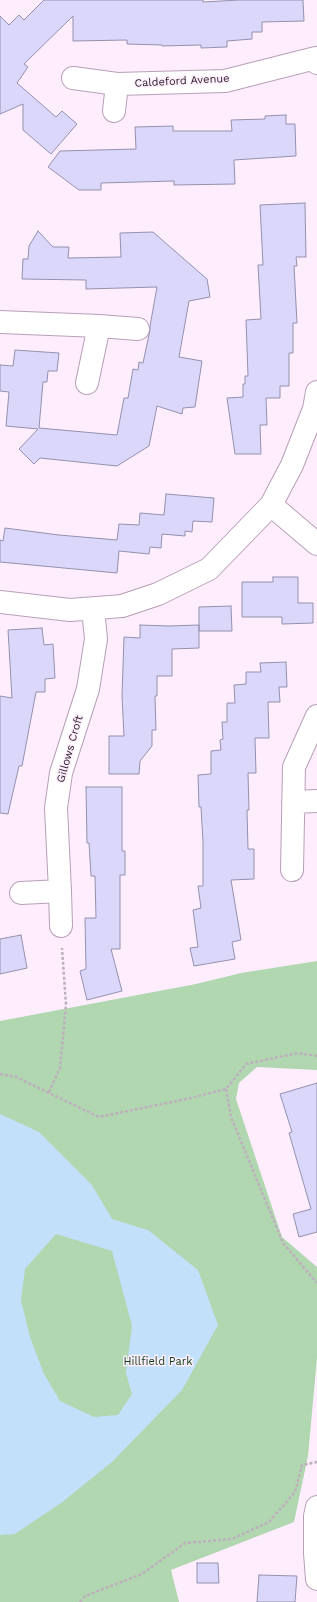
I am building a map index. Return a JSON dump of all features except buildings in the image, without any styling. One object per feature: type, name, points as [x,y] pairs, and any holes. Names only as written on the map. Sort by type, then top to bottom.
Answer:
[{"type":"street","name":"Caldeford Avenue","points":[[73,78],[117,84],[225,81],[317,60]]},
{"type":"street","points":[[114,111],[117,84]]},
{"type":"street","points":[[0,322],[138,329]]},
{"type":"street","points":[[87,383],[99,326]]},
{"type":"street","points":[[0,602],[70,610],[122,606],[158,594],[209,569],[271,505],[292,465],[314,409],[317,392]]},
{"type":"street","points":[[271,505],[317,544]]},
{"type":"street","name":"Gillows Croft","points":[[62,926],[56,808],[61,773],[88,689],[96,638],[93,609]]},
{"type":"street","points":[[292,870],[294,767],[317,716]]},
{"type":"street","points":[[293,802],[317,801]]},
{"type":"street","points":[[21,893],[60,891]]},
{"type":"street","points":[[317,1507],[315,1516],[317,1579]]},
{"type":"path","points":[[49,1092],[60,1068],[66,1005],[62,926]]},
{"type":"path","points":[[0,1074],[16,1077],[99,1117],[191,1098],[226,1089],[246,1064],[298,1053],[317,1056]]},
{"type":"path","points":[[226,1089],[231,1117],[284,1243],[317,1283]]},
{"type":"path","points":[[80,1602],[84,1596],[142,1574],[184,1544],[232,1539],[269,1522],[295,1492],[302,1465],[317,1462]]},
{"type":"green space","name":"Hillfield Park","points":[[317,961],[317,1070],[257,1067],[239,1083],[236,1099],[282,1237],[317,1267],[317,1358],[308,1456],[294,1522],[171,1570],[179,1602],[0,1602],[0,1021],[196,984],[241,973]]},
{"type":"water","points":[[0,1114],[39,1132],[92,1185],[112,1219],[148,1230],[198,1270],[218,1325],[182,1390],[112,1462],[61,1503],[15,1534],[0,1535]],"holes":[[[56,1234],[112,1251],[132,1326],[126,1373],[132,1394],[118,1415],[94,1417],[60,1401],[44,1374],[30,1337],[21,1300],[25,1269]]]}]
